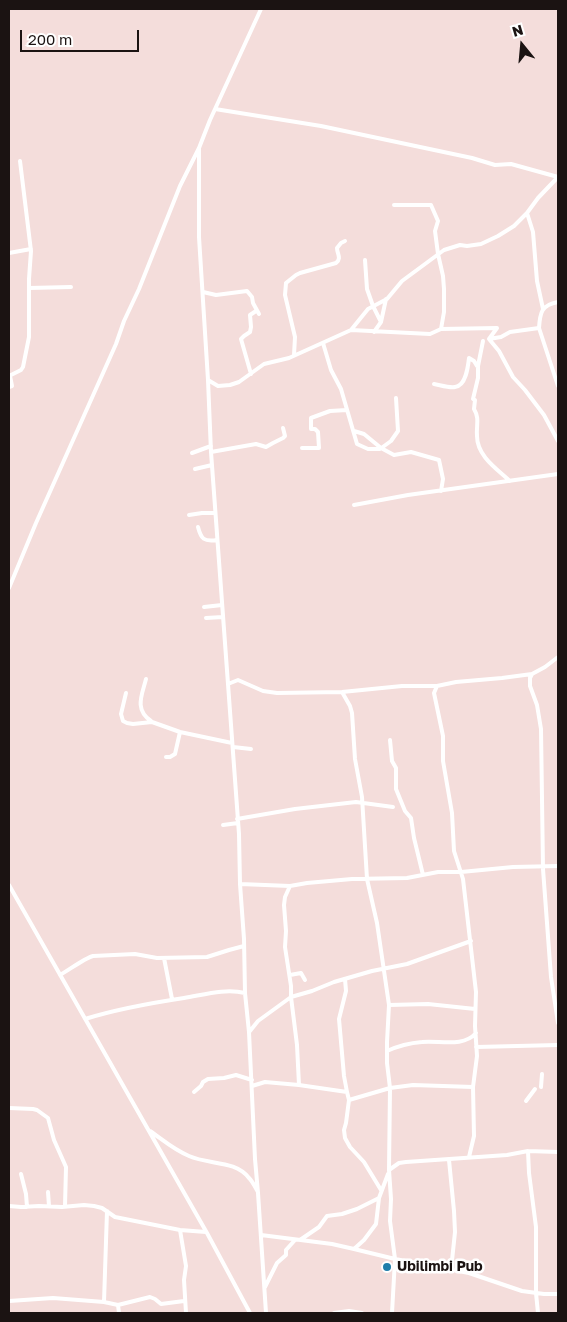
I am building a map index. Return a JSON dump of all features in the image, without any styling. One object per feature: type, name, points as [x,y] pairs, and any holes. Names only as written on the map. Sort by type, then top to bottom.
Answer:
[{"type":"street","points":[[9,588],[116,344],[180,186],[261,9]]},
{"type":"street","points":[[208,380],[218,386],[240,382],[264,364],[294,355],[351,330],[363,314],[386,298],[402,281],[444,250],[460,245],[474,245],[489,240],[514,226],[558,177],[511,164],[495,165],[321,126],[215,109]]},
{"type":"street","points":[[199,148],[199,237],[210,446],[224,616],[240,863],[245,993],[266,1313]]},
{"type":"street","points":[[9,386],[12,386],[10,376],[21,370],[25,362],[29,337],[31,249],[20,161]]},
{"type":"street","points":[[394,205],[431,205],[438,221],[435,231],[444,289],[444,312],[441,329]]},
{"type":"street","points":[[527,213],[533,232],[536,275],[543,309],[539,328],[558,386]]},
{"type":"street","points":[[294,355],[294,337],[285,295],[286,283],[300,273],[339,261],[338,248],[345,241]]},
{"type":"street","points":[[9,253],[31,249]]},
{"type":"street","points":[[365,260],[367,289],[381,322]]},
{"type":"street","points":[[29,288],[71,287]]},
{"type":"street","points":[[203,292],[216,295],[247,291],[252,297],[253,304],[258,312],[250,315],[250,332],[241,340],[251,374]]},
{"type":"street","points":[[374,332],[381,322],[386,298]]},
{"type":"street","points":[[543,309],[550,303],[558,302]]},
{"type":"street","points":[[351,330],[430,334],[441,329],[497,328],[489,339]]},
{"type":"street","points":[[489,339],[501,337],[510,332],[539,328]]},
{"type":"street","points":[[489,339],[499,351],[513,377],[544,415],[558,441]]},
{"type":"street","points":[[483,341],[473,398],[475,400],[474,409],[478,415],[477,439],[482,454],[510,481]]},
{"type":"street","points":[[324,343],[331,370],[342,389],[357,444],[368,450],[381,448],[391,441],[398,432],[396,398]]},
{"type":"street","points":[[434,384],[456,387],[461,384],[469,358],[478,367]]},
{"type":"street","points":[[302,448],[319,448],[318,432],[315,429],[310,429],[311,418],[330,411],[347,410]]},
{"type":"street","points":[[211,452],[256,444],[266,447],[284,438],[283,428]]},
{"type":"street","points":[[354,431],[364,434],[381,448],[394,454],[411,452],[438,460],[443,479],[442,491]]},
{"type":"street","points":[[192,453],[210,446]]},
{"type":"street","points":[[195,469],[212,465]]},
{"type":"street","points":[[354,505],[558,474]]},
{"type":"street","points":[[189,515],[215,513]]},
{"type":"street","points":[[198,527],[202,538],[206,541],[217,540]]},
{"type":"street","points":[[204,607],[222,605]]},
{"type":"street","points":[[206,618],[224,616]]},
{"type":"street","points":[[228,684],[238,680],[256,689],[271,693],[342,692],[402,686],[437,686],[464,681],[532,674],[545,667],[558,656]]},
{"type":"street","points":[[532,674],[530,686],[537,705],[541,729],[543,866],[551,977],[558,1023]]},
{"type":"street","points":[[146,679],[140,701],[140,709],[144,716],[152,722],[180,732],[252,749]]},
{"type":"street","points":[[437,686],[434,695],[443,736],[443,761],[452,813],[454,851],[461,872],[476,992],[477,1056],[473,1087],[474,1136],[469,1157]]},
{"type":"street","points":[[342,692],[352,714],[355,759],[365,828],[367,879],[377,923],[388,1005],[390,1220],[395,1258],[392,1311],[388,1313]]},
{"type":"street","points":[[126,693],[121,714],[123,721],[127,724],[152,722]]},
{"type":"street","points":[[166,757],[175,754],[180,732]]},
{"type":"street","points":[[390,740],[392,761],[396,768],[396,789],[405,811],[412,818],[414,838],[423,875]]},
{"type":"street","points":[[223,824],[295,809],[356,802],[393,807]]},
{"type":"street","points":[[240,884],[290,886],[321,881],[407,878],[438,872],[558,866]]},
{"type":"street","points":[[9,885],[250,1313]]},
{"type":"street","points":[[290,886],[284,905],[299,1085]]},
{"type":"street","points":[[249,1032],[258,1020],[291,997],[334,982],[384,968],[407,964],[471,942]]},
{"type":"street","points":[[60,975],[93,956],[135,954],[164,958],[207,958],[244,946]]},
{"type":"street","points":[[164,958],[172,999]]},
{"type":"street","points":[[290,975],[300,973],[305,980]]},
{"type":"street","points":[[345,979],[346,991],[339,1018],[344,1076],[349,1100],[344,1130],[345,1138],[350,1147],[364,1162],[381,1190]]},
{"type":"street","points":[[85,1019],[106,1012],[172,999],[217,992],[236,991],[245,993]]},
{"type":"street","points":[[388,1005],[428,1004],[475,1009]]},
{"type":"street","points":[[387,1051],[423,1042],[450,1043],[464,1041],[476,1033]]},
{"type":"street","points":[[476,1047],[558,1045]]},
{"type":"street","points":[[541,1086],[542,1074]]},
{"type":"street","points":[[194,1092],[208,1079],[236,1075],[252,1080]]},
{"type":"street","points":[[252,1086],[262,1082],[347,1092]]},
{"type":"street","points":[[349,1100],[390,1088],[413,1084],[473,1087]]},
{"type":"street","points":[[526,1101],[535,1089]]},
{"type":"street","points":[[9,1108],[37,1110],[48,1118],[54,1140],[66,1167],[64,1206]]},
{"type":"street","points":[[148,1130],[168,1145],[188,1156],[237,1169],[249,1178],[258,1193]]},
{"type":"street","points":[[528,1152],[536,1228],[536,1293],[538,1313]]},
{"type":"street","points":[[354,1249],[364,1240],[376,1224],[381,1190],[389,1171],[400,1163],[528,1152],[558,1152]]},
{"type":"street","points":[[448,1160],[455,1232],[451,1270]]},
{"type":"street","points":[[20,1174],[26,1194],[27,1207]]},
{"type":"street","points":[[48,1192],[49,1206]]},
{"type":"street","points":[[264,1289],[277,1263],[286,1255],[286,1250],[297,1240],[319,1227],[327,1216],[357,1209],[379,1198]]},
{"type":"street","points":[[9,1206],[84,1204],[107,1211],[115,1217],[180,1230],[206,1232]]},
{"type":"street","points":[[104,1302],[107,1211]]},
{"type":"street","points":[[180,1230],[186,1266],[184,1280],[186,1313]]},
{"type":"street","points":[[260,1235],[354,1249],[469,1274],[522,1291],[558,1294]]},
{"type":"street","points":[[9,1301],[53,1298],[118,1305],[144,1298],[153,1298],[161,1304],[184,1301]]},
{"type":"street","points":[[118,1305],[119,1313]]},
{"type":"street","points":[[334,1313],[362,1313]]},
{"type":"place","name":"Ubilimbi Pub","points":[[387,1267]]}]
